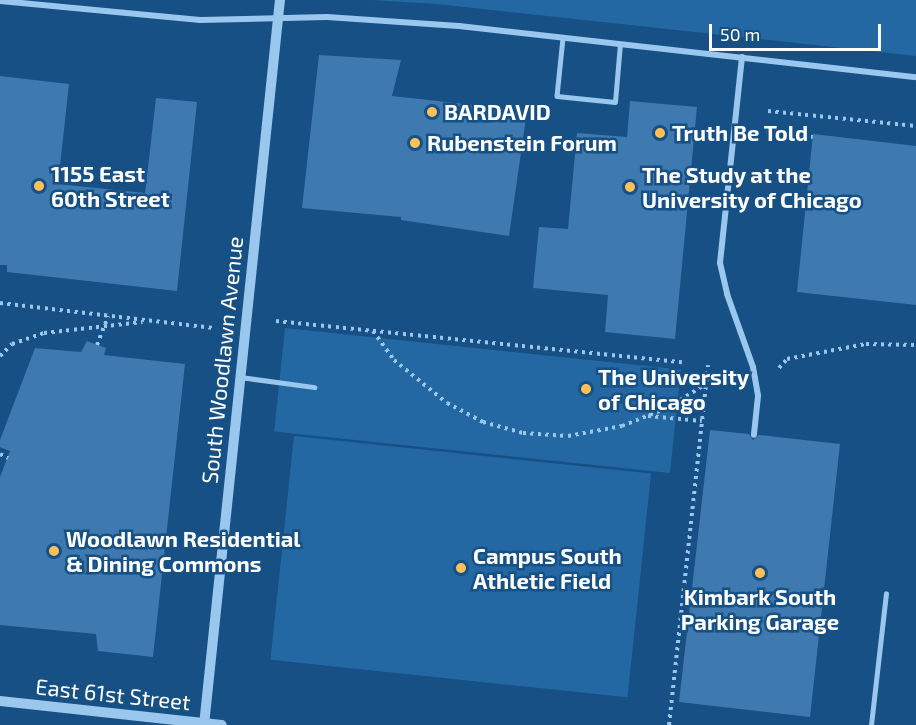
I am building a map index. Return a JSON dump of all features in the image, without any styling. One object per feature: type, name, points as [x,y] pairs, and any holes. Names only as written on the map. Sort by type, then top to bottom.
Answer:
[{"type":"street","name":"South Woodlawn Avenue","points":[[204,724],[280,0]]},
{"type":"street","points":[[0,2],[200,20],[369,19],[916,76]]},
{"type":"street","points":[[742,57],[720,263],[727,294],[753,367],[758,396],[754,435]]},
{"type":"street","name":"East 61st Street","points":[[0,701],[222,725]]},
{"type":"lane","points":[[563,38],[557,96],[615,102],[620,44]]},
{"type":"lane","points":[[240,377],[314,387]]},
{"type":"lane","points":[[871,725],[886,594]]},
{"type":"path","points":[[768,111],[916,126]]},
{"type":"path","points":[[766,132],[813,137]]},
{"type":"path","points":[[0,303],[214,328]]},
{"type":"path","points":[[97,345],[108,316]]},
{"type":"path","points":[[0,356],[12,344],[44,333],[153,321]]},
{"type":"path","points":[[276,321],[682,362]]},
{"type":"path","points":[[372,331],[394,360],[421,383],[483,422],[523,433],[568,436],[622,426],[647,416],[706,384]]},
{"type":"path","points":[[779,368],[787,359],[866,344],[916,345]]},
{"type":"path","points":[[669,725],[708,364]]},
{"type":"path","points":[[647,416],[702,421]]},
{"type":"path","points":[[0,454],[8,458]]},
{"type":"shaded area","points":[[371,0],[916,0],[916,56],[437,4]]},
{"type":"shaded area","points":[[285,328],[681,370],[670,473],[274,431]]},
{"type":"shaded area","name":"Campus South Athletic Field","points":[[294,436],[651,474],[628,697],[270,660]]},
{"type":"building","name":"Rubenstein Forum","points":[[319,55],[401,60],[392,96],[527,111],[509,236],[401,220],[401,217],[302,208]]},
{"type":"building","name":"1155 East 60th Street","points":[[0,76],[69,84],[58,184],[145,193],[156,98],[197,102],[177,291],[7,272],[7,265],[0,265]]},
{"type":"building","name":"The Study at the University of Chicago","points":[[630,101],[697,107],[675,339],[605,332],[608,295],[533,288],[539,227],[568,229],[577,133],[627,137]]},
{"type":"building","points":[[813,134],[916,146],[916,305],[797,292]]},
{"type":"building","name":"Woodlawn Residential & Dining Commons","points":[[87,341],[106,348],[104,355],[185,364],[153,657],[98,651],[96,634],[0,625],[0,477],[10,451],[0,447],[0,440],[35,348],[81,352]]},
{"type":"building","name":"Kimbark South Parking Garage","points":[[710,430],[749,434],[753,440],[759,435],[840,444],[810,717],[679,702]]},
{"type":"place","name":"BARDAVID","points":[[432,112]]},
{"type":"place","name":"Truth Be Told","points":[[660,133]]},
{"type":"place","name":"Rubenstein Forum","points":[[415,143]]},
{"type":"place","name":"1155 East 60th Street","points":[[39,186]]},
{"type":"place","name":"The Study at the University of Chicago","points":[[630,187]]},
{"type":"place","name":"The University of Chicago","points":[[586,389]]},
{"type":"place","name":"Woodlawn Residential & Dining Commons","points":[[54,551]]},
{"type":"place","name":"Campus South Athletic Field","points":[[461,568]]},
{"type":"place","name":"Kimbark South Parking Garage","points":[[760,573]]}]
